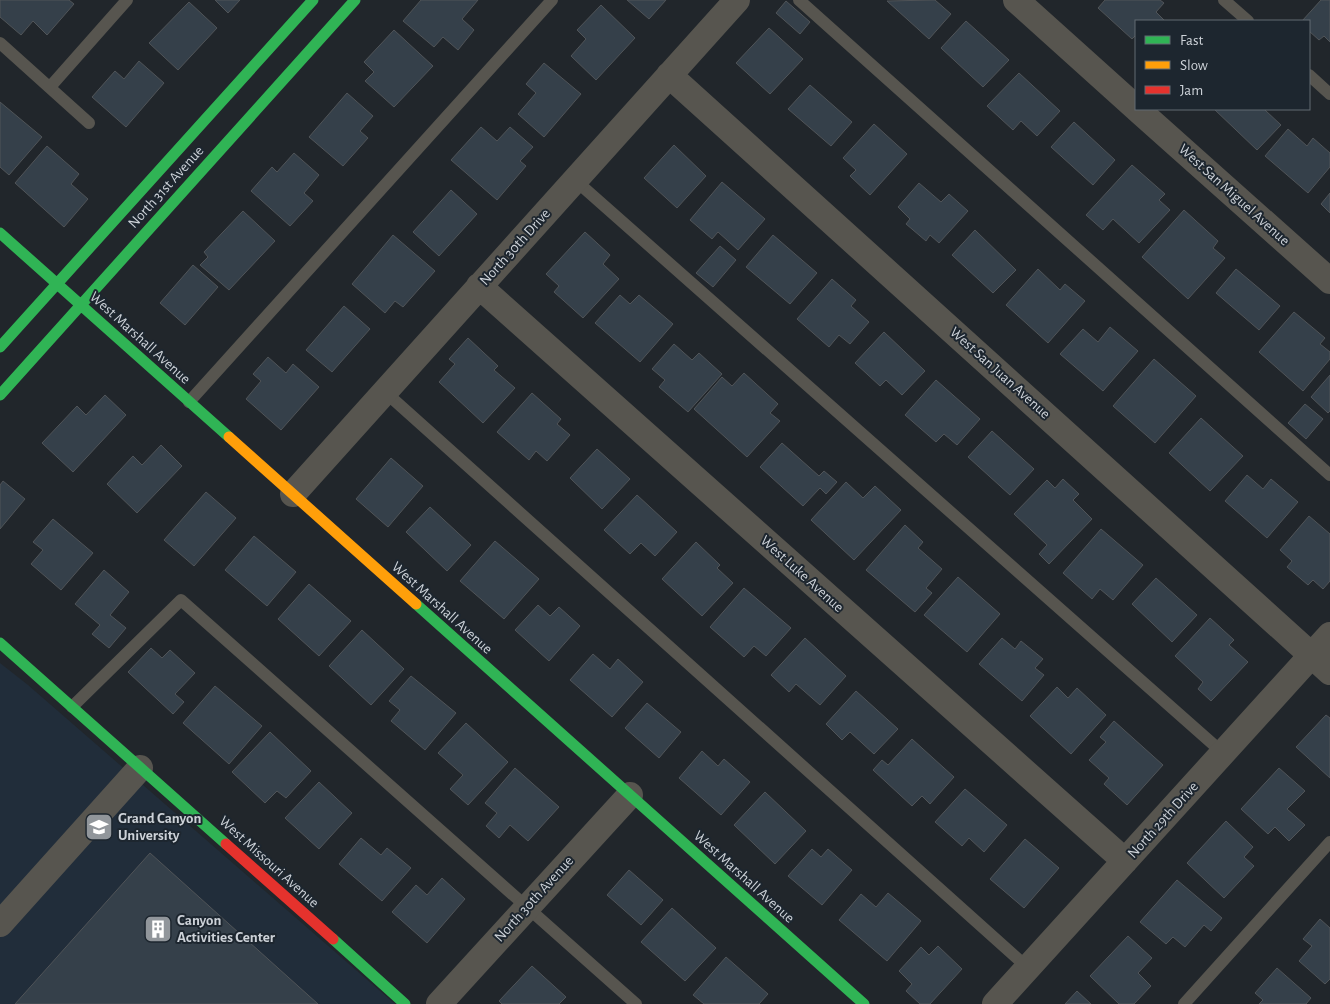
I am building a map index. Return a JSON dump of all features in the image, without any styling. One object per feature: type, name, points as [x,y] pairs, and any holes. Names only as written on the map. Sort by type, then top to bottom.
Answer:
[{"type":"street","name":"North 31st Avenue","points":[[0,348],[313,0]]},
{"type":"street","name":"North 31st Avenue","points":[[0,395],[355,0]]},
{"type":"street","name":"North 30th Drive","points":[[293,494],[737,0]]},
{"type":"street","name":"West San Miguel Avenue","points":[[1016,0],[1135,106]]},
{"type":"street","name":"West San Juan Avenue","points":[[669,75],[1321,664]]},
{"type":"street","name":"West San Miguel Avenue","points":[[1139,110],[1330,281]]},
{"type":"street","name":"West Marshall Avenue","points":[[0,233],[864,1004]]},
{"type":"street","name":"West Luke Avenue","points":[[479,286],[1125,861]]},
{"type":"street","name":"North 29th Drive","points":[[995,1004],[1223,754],[1321,664],[1330,636]]},
{"type":"street","name":"West Missouri Avenue","points":[[0,643],[406,1004]]},
{"type":"street","points":[[0,924],[140,768]]},
{"type":"street","name":"North 30th Avenue","points":[[439,1004],[630,795]]},
{"type":"lane","points":[[50,87],[127,0]]},
{"type":"lane","points":[[189,402],[552,0]]},
{"type":"lane","points":[[799,0],[1330,475]]},
{"type":"lane","points":[[1224,0],[1247,20]]},
{"type":"lane","points":[[0,42],[89,123]]},
{"type":"lane","points":[[1310,76],[1330,94]]},
{"type":"lane","points":[[575,180],[1223,754]]},
{"type":"lane","points":[[384,391],[1028,968]]},
{"type":"lane","points":[[72,707],[180,600],[636,1004]]},
{"type":"lane","points":[[1184,1004],[1330,842]]},
{"type":"shaded area","name":"Grand Canyon University","points":[[0,663],[28,685],[395,1004],[0,1004]]},
{"type":"building","points":[[0,0],[69,0],[74,4],[47,35],[33,21],[21,35],[0,17]]},
{"type":"building","points":[[215,0],[240,0],[228,13]]},
{"type":"building","points":[[421,0],[478,0],[462,19],[474,30],[458,50],[443,37],[434,47],[403,21]]},
{"type":"building","points":[[627,0],[666,0],[649,19]]},
{"type":"building","points":[[935,0],[951,14],[929,39],[887,1]]},
{"type":"building","points":[[1105,0],[1160,0],[1164,3],[1156,12],[1164,20],[1135,20],[1135,36],[1132,39],[1098,8]]},
{"type":"building","points":[[1321,0],[1330,0],[1330,42],[1324,36],[1319,40],[1310,32],[1310,20],[1303,20]]},
{"type":"building","points":[[786,1],[810,22],[800,34],[776,13]]},
{"type":"building","points":[[189,2],[217,28],[178,70],[149,43]]},
{"type":"building","points":[[601,5],[635,38],[596,80],[571,56],[586,39],[577,30]]},
{"type":"building","points":[[966,21],[1009,60],[983,87],[941,48]]},
{"type":"building","points":[[769,28],[803,59],[770,94],[736,63]]},
{"type":"building","points":[[394,30],[433,66],[394,107],[365,81],[374,72],[364,62]]},
{"type":"building","points":[[139,61],[164,83],[126,127],[92,97],[115,71],[124,79]]},
{"type":"building","points":[[544,63],[581,94],[544,137],[518,114],[536,93],[526,84]]},
{"type":"building","points":[[1019,73],[1060,111],[1037,136],[1021,121],[1013,130],[987,106]]},
{"type":"building","points":[[810,85],[852,122],[831,146],[788,109]]},
{"type":"building","points":[[347,93],[373,116],[360,131],[368,138],[343,166],[309,137]]},
{"type":"building","points":[[0,102],[42,137],[9,175],[0,167]]},
{"type":"building","points":[[1215,110],[1265,110],[1281,125],[1257,150]]},
{"type":"building","points":[[1074,122],[1115,160],[1093,185],[1051,147]]},
{"type":"building","points":[[874,124],[907,154],[870,195],[850,176],[856,170],[843,158]]},
{"type":"building","points":[[481,127],[497,141],[510,127],[533,147],[520,161],[526,166],[497,200],[451,160]]},
{"type":"building","points":[[1288,129],[1307,146],[1313,138],[1330,153],[1330,167],[1308,193],[1265,156]]},
{"type":"building","points":[[674,145],[706,176],[677,208],[644,178]]},
{"type":"building","points":[[47,146],[79,174],[71,184],[88,199],[64,227],[15,183]]},
{"type":"building","points":[[294,153],[319,175],[304,193],[313,201],[290,226],[251,191],[272,167],[277,172]]},
{"type":"building","points":[[1132,165],[1165,194],[1159,200],[1170,210],[1139,243],[1113,219],[1103,230],[1086,215]]},
{"type":"building","points":[[722,182],[765,219],[738,250],[718,232],[712,239],[690,220]]},
{"type":"building","points":[[919,183],[941,202],[949,194],[968,211],[939,243],[930,235],[926,241],[906,224],[910,219],[898,207]]},
{"type":"building","points":[[451,190],[477,214],[439,256],[413,232]]},
{"type":"building","points":[[1330,193],[1330,213],[1321,204]]},
{"type":"building","points":[[1184,210],[1218,241],[1213,248],[1225,258],[1188,299],[1142,257]]},
{"type":"building","points":[[243,211],[275,241],[229,290],[200,265],[208,257],[204,252]]},
{"type":"building","points":[[975,230],[1016,270],[993,293],[952,255]]},
{"type":"building","points":[[585,232],[610,255],[603,264],[619,279],[583,318],[554,292],[559,286],[546,274]]},
{"type":"building","points":[[393,235],[435,271],[403,307],[395,301],[385,313],[352,284]]},
{"type":"building","points":[[773,235],[817,273],[790,304],[746,267]]},
{"type":"building","points":[[720,246],[736,260],[713,287],[696,273]]},
{"type":"building","points":[[193,265],[218,287],[185,325],[160,303]]},
{"type":"building","points":[[1038,269],[1060,290],[1065,284],[1085,301],[1048,343],[1006,305]]},
{"type":"building","points":[[1236,269],[1280,306],[1259,330],[1216,293]]},
{"type":"building","points":[[832,279],[856,300],[851,306],[869,322],[850,344],[839,335],[829,347],[797,319]]},
{"type":"building","points":[[620,295],[630,304],[639,295],[673,324],[640,362],[595,323]]},
{"type":"building","points":[[344,306],[370,329],[332,372],[306,350]]},
{"type":"building","points":[[1294,312],[1325,338],[1320,344],[1330,352],[1330,359],[1303,391],[1259,352]]},
{"type":"building","points":[[1110,327],[1138,351],[1103,391],[1060,354],[1083,329],[1098,342]]},
{"type":"building","points":[[884,332],[925,371],[902,395],[886,380],[880,386],[855,363]]},
{"type":"building","points":[[468,338],[498,366],[494,370],[515,388],[483,423],[439,382],[455,364],[449,359]]},
{"type":"building","points":[[674,344],[692,360],[699,353],[722,374],[688,412],[659,387],[665,380],[652,369]]},
{"type":"building","points":[[268,357],[286,373],[293,364],[319,387],[281,430],[246,399],[261,381],[253,374]]},
{"type":"building","points":[[1154,359],[1196,396],[1155,443],[1113,406]]},
{"type":"building","points":[[744,373],[778,404],[770,413],[780,421],[747,457],[694,409],[722,377],[732,386]]},
{"type":"building","points":[[1330,375],[1330,411],[1328,413],[1311,397]]},
{"type":"building","points":[[936,380],[980,419],[957,445],[944,434],[936,442],[905,415]]},
{"type":"building","points":[[532,393],[561,419],[557,424],[570,435],[547,461],[536,451],[529,460],[497,432]]},
{"type":"building","points":[[105,395],[126,415],[73,472],[42,443],[77,406],[86,415]]},
{"type":"building","points":[[1305,404],[1323,419],[1306,439],[1288,423]]},
{"type":"building","points":[[1201,418],[1243,456],[1210,491],[1169,453]]},
{"type":"building","points":[[992,431],[1034,469],[1010,495],[968,457]]},
{"type":"building","points":[[782,443],[819,476],[824,471],[837,482],[826,494],[820,488],[803,506],[760,467]]},
{"type":"building","points":[[161,445],[182,466],[137,513],[107,484],[133,456],[142,465]]},
{"type":"building","points":[[597,449],[630,479],[602,509],[570,478]]},
{"type":"building","points":[[391,458],[423,486],[388,527],[356,499]]},
{"type":"building","points":[[1247,475],[1263,489],[1271,479],[1298,502],[1267,538],[1225,501]]},
{"type":"building","points":[[1063,479],[1079,494],[1073,500],[1092,519],[1049,564],[1039,554],[1047,545],[1014,514],[1047,480],[1055,488]]},
{"type":"building","points":[[3,481],[25,499],[0,529],[0,485]]},
{"type":"building","points":[[846,482],[863,498],[875,486],[901,510],[854,560],[811,520]]},
{"type":"building","points":[[206,492],[236,518],[194,566],[164,540]]},
{"type":"building","points":[[637,495],[677,532],[655,556],[641,543],[630,554],[604,530]]},
{"type":"building","points":[[430,507],[471,545],[447,571],[406,532]]},
{"type":"building","points":[[1309,516],[1330,534],[1330,581],[1323,589],[1313,580],[1308,585],[1287,567],[1292,561],[1280,550]]},
{"type":"building","points":[[53,519],[93,553],[61,590],[31,564],[43,550],[33,542]]},
{"type":"building","points":[[905,525],[923,542],[918,548],[942,569],[926,588],[932,593],[915,612],[866,570]]},
{"type":"building","points":[[1101,529],[1143,565],[1113,600],[1100,589],[1092,599],[1063,573]]},
{"type":"building","points":[[254,536],[296,572],[267,606],[225,570]]},
{"type":"building","points":[[495,541],[539,579],[504,619],[460,581]]},
{"type":"building","points":[[696,542],[720,565],[717,568],[733,583],[702,616],[662,579]]},
{"type":"building","points":[[104,570],[129,592],[110,615],[126,628],[109,648],[92,634],[100,625],[75,604]]},
{"type":"building","points":[[958,577],[1000,614],[967,652],[924,615]]},
{"type":"building","points":[[1156,578],[1197,615],[1172,642],[1132,604]]},
{"type":"building","points":[[309,584],[351,621],[319,656],[278,619]]},
{"type":"building","points":[[744,588],[791,628],[766,656],[754,646],[744,657],[710,627]]},
{"type":"building","points":[[538,605],[550,616],[559,607],[580,626],[549,661],[515,630]]},
{"type":"building","points":[[1210,618],[1234,640],[1229,645],[1248,662],[1211,701],[1198,689],[1203,682],[1175,656]]},
{"type":"building","points":[[362,630],[404,669],[371,705],[329,666]]},
{"type":"building","points":[[805,638],[846,676],[820,705],[796,684],[789,692],[771,675]]},
{"type":"building","points":[[1002,638],[1015,649],[1021,641],[1043,659],[1035,668],[1044,675],[1022,701],[979,664]]},
{"type":"building","points":[[151,648],[162,658],[170,650],[195,673],[175,694],[184,702],[173,714],[128,672]]},
{"type":"building","points":[[593,654],[610,669],[618,659],[643,682],[612,717],[570,680]]},
{"type":"building","points":[[411,676],[456,713],[425,750],[391,721],[400,710],[389,701]]},
{"type":"building","points":[[215,686],[262,726],[229,764],[183,723]]},
{"type":"building","points":[[1057,687],[1068,698],[1077,688],[1106,715],[1071,754],[1030,716]]},
{"type":"building","points":[[856,691],[898,729],[874,754],[850,732],[842,740],[826,724]]},
{"type":"building","points":[[647,703],[681,732],[659,758],[625,728]]},
{"type":"building","points":[[1326,715],[1330,718],[1330,778],[1296,747]]},
{"type":"building","points":[[1114,721],[1163,765],[1127,805],[1104,784],[1109,778],[1089,760],[1106,742],[1100,737]]},
{"type":"building","points":[[466,723],[508,762],[468,805],[450,789],[463,775],[438,753]]},
{"type":"building","points":[[270,732],[311,771],[286,798],[277,791],[265,803],[232,772]]},
{"type":"building","points":[[912,739],[954,777],[930,804],[922,796],[912,806],[873,770],[882,760],[888,765]]},
{"type":"building","points":[[702,751],[718,766],[724,759],[750,782],[721,815],[679,778]]},
{"type":"building","points":[[515,768],[559,807],[528,841],[510,825],[499,838],[486,826],[497,813],[485,803]]},
{"type":"building","points":[[1279,768],[1305,791],[1287,809],[1305,825],[1289,841],[1275,827],[1268,834],[1241,809]]},
{"type":"building","points":[[319,782],[352,813],[319,849],[285,818]]},
{"type":"building","points":[[965,789],[1007,825],[984,852],[969,838],[962,846],[935,822]]},
{"type":"building","points":[[765,792],[806,831],[775,864],[734,825]]},
{"type":"building","points":[[1226,821],[1253,847],[1244,857],[1254,866],[1224,898],[1187,863]]},
{"type":"building","points":[[361,838],[381,855],[387,848],[411,868],[382,901],[339,864]]},
{"type":"building","points":[[1025,839],[1059,868],[1024,908],[990,879]]},
{"type":"building","points":[[812,849],[821,857],[828,849],[852,870],[822,905],[788,876]]},
{"type":"building","name":"Canyon Activities Center","points":[[150,853],[318,1004],[15,1004]]},
{"type":"building","points":[[629,870],[663,900],[641,925],[607,895]]},
{"type":"building","points":[[442,878],[465,899],[427,943],[392,912],[416,885],[427,895]]},
{"type":"building","points":[[1177,880],[1222,918],[1211,931],[1204,925],[1185,947],[1173,937],[1166,944],[1140,922]]},
{"type":"building","points":[[888,893],[921,921],[887,961],[839,920],[861,894],[876,907]]},
{"type":"building","points":[[672,908],[716,948],[685,981],[641,942]]},
{"type":"building","points":[[1320,919],[1330,928],[1330,979],[1325,984],[1299,961],[1312,946],[1303,939]]},
{"type":"building","points":[[1128,936],[1152,958],[1138,973],[1151,986],[1134,1004],[1119,1004],[1090,976]]},
{"type":"building","points":[[938,946],[962,969],[930,1004],[920,1004],[906,991],[912,984],[899,971],[921,947],[929,955]]},
{"type":"building","points":[[726,957],[768,994],[759,1004],[704,1004],[693,995]]},
{"type":"building","points":[[532,966],[566,997],[559,1004],[502,1004],[499,1001]]},
{"type":"building","points":[[1277,968],[1311,998],[1306,1004],[1259,1004],[1263,1000],[1255,993]]},
{"type":"building","points":[[1077,991],[1091,1004],[1065,1004]]},
{"type":"traffic: fast","points":[[0,347],[313,0]]},
{"type":"traffic: fast","points":[[0,395],[355,0]]},
{"type":"traffic: fast","points":[[0,233],[229,437]]},
{"type":"traffic: fast","points":[[416,604],[864,1004]]},
{"type":"traffic: fast","points":[[0,643],[226,844]]},
{"type":"traffic: fast","points":[[333,939],[405,1004]]},
{"type":"traffic: slow","points":[[229,437],[416,604]]},
{"type":"traffic: jam","points":[[226,844],[333,939]]},
{"type":"place","name":"Grand Canyon University","points":[[99,827]]},
{"type":"place","name":"Canyon Activities Center","points":[[158,929]]}]
